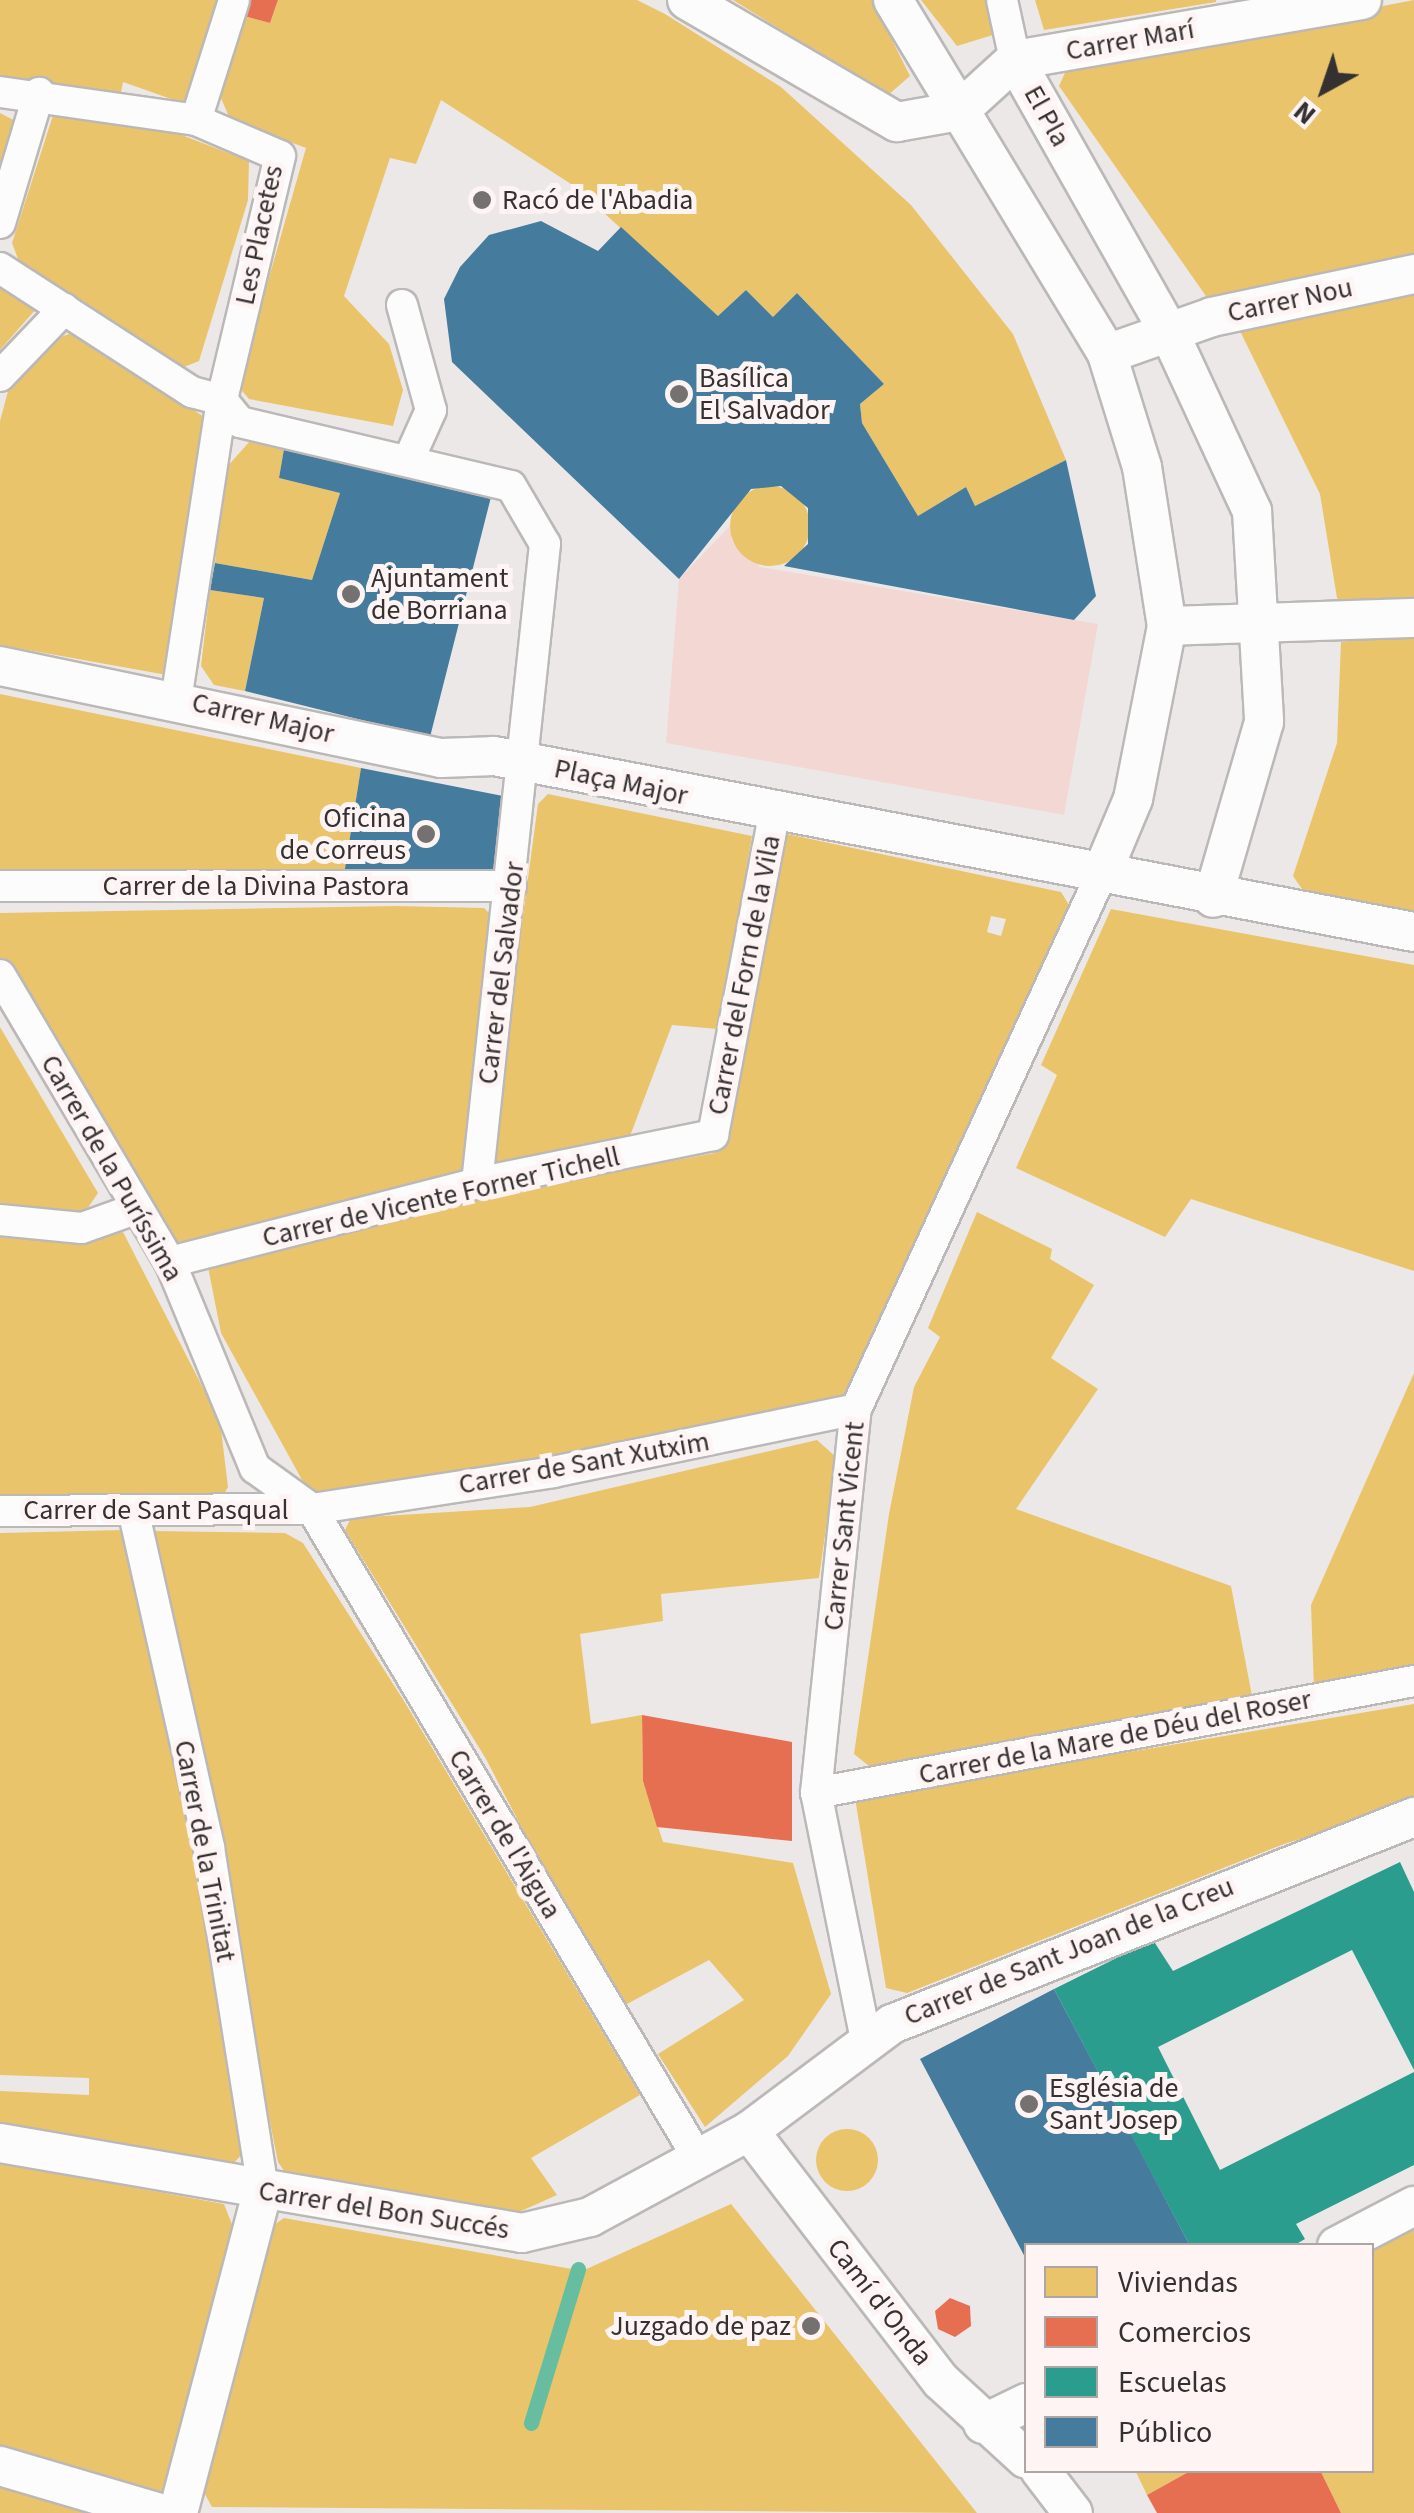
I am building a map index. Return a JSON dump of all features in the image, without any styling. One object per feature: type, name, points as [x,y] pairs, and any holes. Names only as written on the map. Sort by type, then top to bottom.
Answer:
[{"type":"street","points":[[0,92],[39,93],[196,120],[234,0]]},
{"type":"street","points":[[687,0],[897,122],[959,111]]},
{"type":"street","points":[[894,0],[1107,354],[1142,467],[1166,626],[1133,799],[1101,875],[1414,932]]},
{"type":"street","points":[[1002,0],[1016,60]]},
{"type":"street","name":"Carrer Marí","points":[[1016,60],[1362,0]]},
{"type":"street","name":"El Pla","points":[[959,111],[1016,60],[1168,330],[1252,511],[1265,623],[1264,722],[1213,898]]},
{"type":"street","points":[[0,223],[39,93]]},
{"type":"street","name":"Les Placetes","points":[[196,120],[280,156],[222,400]]},
{"type":"street","name":"Plaça Major","points":[[0,268],[192,392],[222,400],[240,422],[511,486],[545,544],[526,763],[1101,875]]},
{"type":"street","name":"Carrer Nou","points":[[1168,330],[1414,274]]},
{"type":"street","points":[[402,305],[431,410],[410,460]]},
{"type":"street","points":[[0,376],[64,309]]},
{"type":"street","points":[[1107,354],[1168,330]]},
{"type":"street","points":[[176,698],[222,400]]},
{"type":"street","points":[[1166,626],[1414,618]]},
{"type":"street","name":"Carrer Major","points":[[0,666],[176,698],[440,758],[526,763]]},
{"type":"street","name":"Carrer del Salvador","points":[[477,1183],[526,763]]},
{"type":"street","name":"Carrer del Forn de la Vila","points":[[714,1135],[774,814]]},
{"type":"street","name":"Carrer Sant Vicent","points":[[867,2045],[816,1793],[856,1408],[1101,875]]},
{"type":"street","name":"Carrer de la Divina Pastora","points":[[0,886],[511,886]]},
{"type":"street","name":"Carrer de la Puríssima","points":[[0,975],[170,1262],[256,1468],[312,1509]]},
{"type":"street","name":"Carrer de Vicente Forner Tichell","points":[[170,1262],[477,1183],[714,1135]]},
{"type":"street","points":[[0,1220],[82,1228],[138,1208]]},
{"type":"street","name":"Carrer de Sant Xutxim","points":[[312,1509],[552,1472],[856,1408]]},
{"type":"street","name":"Carrer de Sant Pasqual","points":[[0,1511],[134,1514],[312,1509]]},
{"type":"street","name":"Carrer de l'Aigua","points":[[312,1509],[698,2158]]},
{"type":"street","name":"Carrer de la Trinitat","points":[[134,1514],[208,1848],[263,2190]]},
{"type":"street","name":"Carrer de la Mare de Déu del Roser","points":[[816,1793],[1414,1681]]},
{"type":"street","name":"Carrer de Sant Joan de la Creu","points":[[749,2131],[892,2024],[1091,1940],[1414,1817]]},
{"type":"street","name":"Carrer del Bon Succés","points":[[0,2143],[522,2233],[590,2217],[749,2131]]},
{"type":"street","name":"Camí d'Onda","points":[[749,2131],[984,2424],[1024,2458]]},
{"type":"street","points":[[178,2513],[263,2190]]},
{"type":"street","points":[[1343,2243],[1414,2206]]},
{"type":"street","points":[[984,2424],[1024,2404]]},
{"type":"street","points":[[0,2466],[160,2513]]},
{"type":"street","points":[[1042,2473],[1073,2513]]},
{"type":"shaded area","points":[[730,526],[732,542],[760,567],[1098,624],[1064,815],[666,743],[679,579]]},
{"type":"building: Viviendas","points":[[0,0],[225,0],[191,106],[123,82],[120,98],[0,80]]},
{"type":"building: Viviendas","points":[[278,0],[637,0],[665,14],[781,87],[911,205],[1013,334],[1066,460],[975,506],[966,487],[918,516],[862,423],[860,404],[884,384],[797,293],[773,317],[746,290],[718,316],[574,186],[441,100],[416,164],[390,158],[344,296],[389,344],[403,390],[393,426],[249,399],[238,386],[306,148],[230,119],[220,96],[244,16],[270,23]]},
{"type":"building: Viviendas","points":[[733,0],[872,0],[910,76],[887,96]]},
{"type":"building: Viviendas","points":[[921,0],[985,0],[996,34],[957,46]]},
{"type":"building: Viviendas","points":[[1035,0],[1216,0],[1216,2],[1044,30]]},
{"type":"building: Viviendas","points":[[1414,0],[1414,256],[1225,305],[1208,299],[1059,86],[1068,66]]},
{"type":"building: Viviendas","points":[[56,106],[143,120],[249,161],[248,200],[199,361],[174,371],[20,264],[12,243]]},
{"type":"building: Viviendas","points":[[0,113],[21,124],[0,185]]},
{"type":"building: Viviendas","points":[[0,281],[36,309],[0,350]]},
{"type":"building: Viviendas","points":[[1414,290],[1414,604],[1351,612],[1337,598],[1320,494],[1240,331],[1248,321]]},
{"type":"building: Viviendas","points":[[77,331],[204,417],[167,675],[0,645],[0,421],[11,380],[47,342]]},
{"type":"building: Viviendas","points":[[250,441],[284,449],[279,478],[340,493],[312,580],[215,563],[226,468]]},
{"type":"building: Viviendas","points":[[770,486],[785,489],[798,498],[807,511],[807,541],[798,554],[785,563],[770,566],[755,563],[742,554],[733,541],[730,526],[733,511],[742,498],[755,489]]},
{"type":"building: Viviendas","points":[[210,590],[264,598],[245,691],[214,685],[201,666]]},
{"type":"building: Viviendas","points":[[1414,633],[1414,913],[1309,899],[1293,876],[1337,743],[1341,642]]},
{"type":"building: Viviendas","points":[[0,694],[361,768],[343,881],[0,877]]},
{"type":"building: Viviendas","points":[[548,794],[752,836],[718,1029],[672,1025],[627,1144],[488,1174],[538,804]]},
{"type":"building: Viviendas","points":[[782,833],[1061,892],[1074,913],[844,1398],[650,1442],[325,1495],[307,1489],[221,1333],[207,1262],[450,1202],[715,1153]],"holes":[[[991,916],[1006,919],[1001,936],[987,932]]]},
{"type":"building: Viviendas","points":[[484,908],[494,918],[468,1167],[458,1182],[187,1245],[169,1238],[0,959],[0,913]]},
{"type":"building: Viviendas","points":[[1111,909],[1414,965],[1414,1271],[1191,1199],[1165,1237],[1016,1168],[1057,1075],[1041,1065]]},
{"type":"building: Viviendas","points":[[0,1027],[98,1193],[83,1215],[0,1207]]},
{"type":"building: Viviendas","points":[[977,1212],[1052,1249],[1050,1259],[1094,1285],[1051,1358],[1098,1389],[1016,1509],[1231,1586],[1253,1701],[874,1770],[854,1754],[889,1514],[914,1387],[940,1337],[928,1328]]},
{"type":"building: Viviendas","points":[[123,1232],[220,1421],[228,1487],[219,1503],[0,1500],[0,1237],[76,1242]]},
{"type":"building: Viviendas","points":[[1414,1373],[1414,1675],[1314,1688],[1311,1605]]},
{"type":"building: Viviendas","points":[[817,1440],[836,1457],[819,1578],[661,1594],[663,1621],[580,1634],[591,1724],[642,1715],[643,1781],[663,1842],[793,1863],[831,1994],[788,2056],[705,2127],[658,2054],[744,2000],[709,1960],[627,2004],[596,1954],[590,1959],[486,1759],[345,1530],[351,1518],[530,1507]]},
{"type":"building: Viviendas","points":[[123,1530],[211,1936],[245,2151],[232,2165],[0,2123],[0,2091],[89,2095],[89,2078],[0,2075],[0,1533]]},
{"type":"building: Viviendas","points":[[151,1531],[285,1533],[303,1543],[404,1701],[640,2095],[531,2158],[557,2195],[510,2216],[293,2184],[278,2162]]},
{"type":"building: Viviendas","points":[[1414,1704],[1414,1804],[1284,1844],[907,1993],[886,1988],[855,1798]]},
{"type":"building: Viviendas","points":[[847,2129],[869,2138],[878,2160],[869,2182],[847,2191],[825,2182],[816,2160],[825,2138]]},
{"type":"building: Viviendas","points":[[0,2163],[224,2204],[235,2232],[166,2492],[156,2499],[0,2454]]},
{"type":"building: Viviendas","points":[[731,2204],[977,2513],[212,2507],[201,2487],[267,2230],[284,2218],[572,2269],[526,2421],[535,2424],[582,2271]]},
{"type":"building: Viviendas","points":[[1414,2225],[1414,2513],[1341,2513],[1321,2473],[1374,2473],[1374,2246]]},
{"type":"building: Viviendas","points":[[1136,2473],[1187,2473],[1147,2495]]},
{"type":"building: Viviendas","points":[[0,2481],[117,2513],[0,2513]]},
{"type":"building: Comercios","points":[[249,0],[278,0],[270,23],[244,16]]},
{"type":"building: Comercios","points":[[642,1715],[792,1742],[792,1841],[657,1827],[643,1781]]},
{"type":"building: Comercios","points":[[950,2298],[970,2306],[971,2326],[955,2337],[938,2329],[935,2311]]},
{"type":"building: Comercios","points":[[1187,2473],[1321,2473],[1341,2513],[1157,2513],[1147,2495]]},
{"type":"building: Escuelas","points":[[1400,1862],[1414,1892],[1414,2070],[1352,1950],[1158,2047],[1220,2170],[1414,2072],[1414,2165],[1296,2224],[1305,2239],[1298,2243],[1188,2243],[1054,1989],[1153,1940],[1173,1971]]},
{"type":"building: Público","name":"Basílica El Salvador","points":[[541,221],[598,251],[621,227],[718,316],[746,290],[773,317],[797,293],[884,384],[860,404],[862,423],[918,516],[966,487],[975,506],[1066,460],[1096,596],[1074,620],[784,566],[808,544],[808,508],[781,486],[751,489],[679,579],[452,362],[444,299],[460,267],[489,235]]},
{"type":"building: Público","name":"Ajuntament de Borriana","points":[[284,449],[491,497],[430,737],[245,691],[264,598],[210,590],[215,563],[312,580],[340,493],[279,478]]},
{"type":"building: Público","name":"Oficina de Correus","points":[[361,768],[508,797],[497,871],[343,881]]},
{"type":"building: Público","name":"Església de Sant Josep","points":[[1054,1989],[1188,2243],[1024,2243],[1024,2255],[920,2059]]},
{"type":"waterway","points":[[531,2423],[578,2269]]},
{"type":"place","name":"Racó de l'Abadia","points":[[482,200]]},
{"type":"place","name":"Basílica El Salvador","points":[[679,394]]},
{"type":"place","name":"Ajuntament de Borriana","points":[[351,594]]},
{"type":"place","name":"Oficina de Correus","points":[[426,834]]},
{"type":"place","name":"Església de Sant Josep","points":[[1029,2104]]},
{"type":"place","name":"Juzgado de paz","points":[[811,2326]]}]
